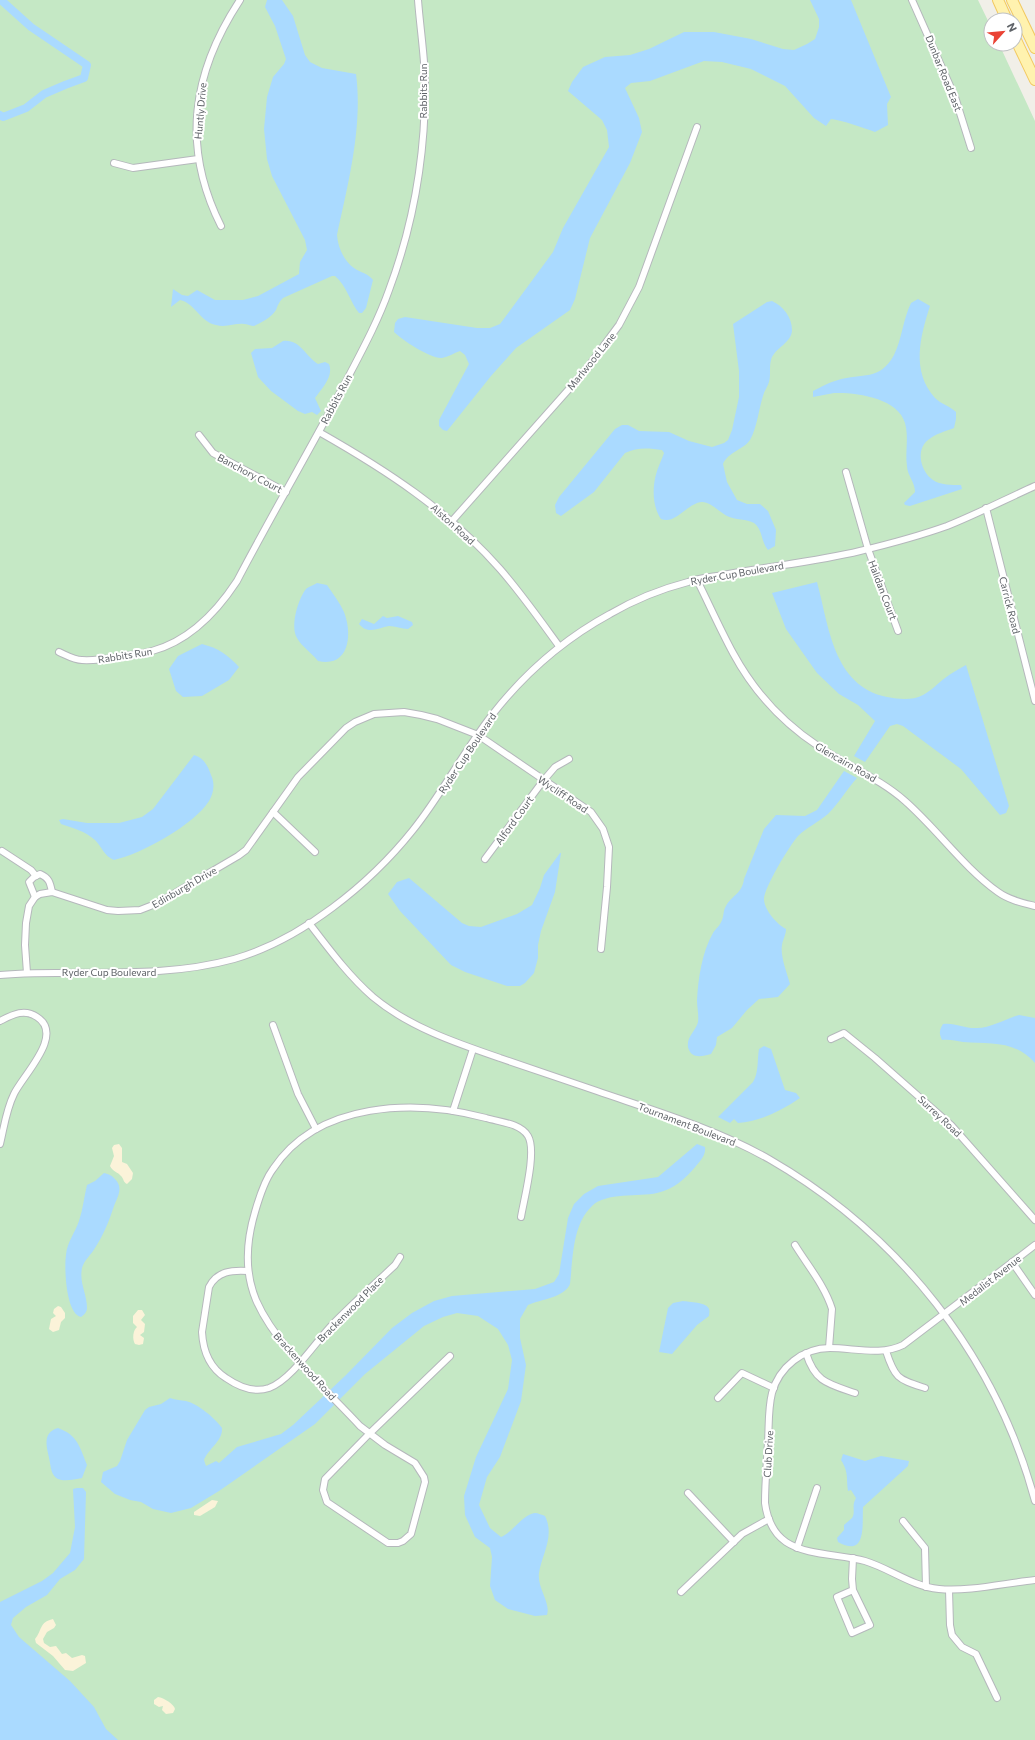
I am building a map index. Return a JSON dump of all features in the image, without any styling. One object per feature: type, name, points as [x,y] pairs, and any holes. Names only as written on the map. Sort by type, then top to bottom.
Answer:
[{"type":"main road","points":[[998,0],[1003,12]]},
{"type":"main road","points":[[1012,0],[1035,48]]},
{"type":"main road","points":[[1022,52],[1035,80]]},
{"type":"street","name":"Huntly Drive","points":[[221,226],[209,200],[198,159],[197,120],[199,94],[204,72],[219,35],[240,0]]},
{"type":"street","name":"Rabbits Run","points":[[59,652],[81,660],[100,660],[150,652],[175,642],[204,622],[227,597],[237,581],[319,432],[381,311],[399,259],[408,229],[418,176],[424,109],[423,50],[418,0]]},
{"type":"street","name":"Dunbar Road East","points":[[912,0],[955,97],[971,148]]},
{"type":"street","name":"Marlwood Lane","points":[[452,521],[586,371],[619,325],[639,287],[697,127]]},
{"type":"street","points":[[114,163],[134,168],[198,159]]},
{"type":"street","name":"Alston Road","points":[[319,432],[401,481],[452,521],[501,570],[559,646]]},
{"type":"street","name":"Banchory Court","points":[[199,435],[213,453],[286,492]]},
{"type":"street","name":"Halidan Court","points":[[846,472],[868,549],[898,631]]},
{"type":"street","name":"Ryder Cup Boulevard","points":[[0,975],[27,973],[149,973],[195,967],[228,960],[255,952],[280,940],[309,923],[355,889],[383,865],[436,800],[492,714],[538,665],[559,646],[608,615],[650,595],[697,580],[821,559],[868,549],[921,535],[949,525],[1035,486]]},
{"type":"street","name":"Carrick Road","points":[[986,508],[1035,701]]},
{"type":"street","name":"Glencairn Road","points":[[697,580],[739,663],[755,686],[789,724],[818,746],[870,776],[905,800],[967,865],[999,893],[1014,900],[1035,906]]},
{"type":"street","name":"Edinburgh Drive","points":[[52,892],[107,910],[134,911],[158,903],[238,856],[253,841],[298,778],[346,728],[364,717],[388,712],[421,715],[437,719],[478,736]]},
{"type":"street","name":"Wycliff Road","points":[[478,736],[591,812],[600,824],[609,847],[601,949]]},
{"type":"street","name":"Alford Court","points":[[485,859],[543,780],[555,767],[569,759]]},
{"type":"street","points":[[273,812],[315,852]]},
{"type":"street","points":[[2,851],[31,870],[36,876]]},
{"type":"street","points":[[27,973],[25,945],[26,923],[29,906],[35,897],[40,894],[52,892],[51,884],[47,877],[40,874],[30,882],[35,897]]},
{"type":"street","name":"Tournament Boulevard","points":[[309,923],[343,966],[375,998],[412,1023],[472,1049],[708,1130],[768,1159],[814,1187],[856,1219],[901,1262],[946,1314],[971,1352],[1001,1407],[1022,1457],[1035,1501]]},
{"type":"street","points":[[0,1022],[22,1012],[32,1014],[43,1022],[47,1033],[47,1040],[43,1049],[14,1094],[9,1106],[0,1144]]},
{"type":"street","points":[[273,1025],[298,1094],[316,1129]]},
{"type":"street","name":"Surrey Road","points":[[831,1039],[844,1033],[934,1110],[978,1155],[1035,1220]]},
{"type":"street","points":[[453,1111],[472,1049]]},
{"type":"street","name":"Brackenwood Road","points":[[369,1434],[277,1336],[264,1316],[256,1299],[246,1260],[250,1229],[263,1189],[272,1170],[295,1144],[316,1129],[337,1119],[366,1111],[403,1109],[453,1111],[516,1126],[522,1129],[529,1137],[532,1153],[521,1217]]},
{"type":"street","points":[[795,1245],[826,1293],[832,1309],[829,1348]]},
{"type":"street","name":"Medalist Avenue","points":[[946,1314],[1035,1245]]},
{"type":"street","name":"Brackenwood Place","points":[[248,1271],[236,1270],[225,1272],[215,1278],[209,1287],[202,1332],[205,1350],[210,1362],[218,1371],[232,1382],[249,1389],[259,1390],[279,1384],[331,1326],[395,1265],[400,1257]]},
{"type":"street","points":[[1012,1262],[1035,1295]]},
{"type":"street","name":"Club Drive","points":[[946,1314],[903,1345],[886,1350],[829,1348],[806,1353],[786,1367],[774,1388],[771,1400],[765,1497],[769,1519],[774,1530],[782,1538],[797,1548],[853,1558],[878,1566],[908,1581],[926,1587],[949,1590],[1035,1580]]},
{"type":"street","points":[[886,1350],[891,1368],[898,1377],[903,1381],[925,1388]]},
{"type":"street","points":[[806,1353],[809,1363],[819,1378],[830,1385],[855,1393]]},
{"type":"street","points":[[369,1434],[415,1463],[424,1477],[425,1482],[413,1529],[408,1538],[398,1543],[388,1543],[327,1502],[323,1490],[325,1479],[369,1434],[450,1356]]},
{"type":"street","points":[[718,1398],[742,1373],[774,1388]]},
{"type":"street","points":[[797,1548],[817,1488]]},
{"type":"street","points":[[688,1493],[734,1542]]},
{"type":"street","points":[[681,1592],[742,1534],[769,1519]]},
{"type":"street","points":[[903,1521],[925,1548],[926,1587]]},
{"type":"street","points":[[853,1558],[853,1590],[870,1625],[852,1633],[837,1597],[853,1590]]},
{"type":"street","points":[[949,1590],[950,1625],[952,1635],[962,1647],[976,1654],[997,1698]]},
{"type":"green space","points":[[0,0],[978,0],[984,12],[983,52],[1003,52],[1035,121],[1035,1740],[0,1740]]},
{"type":"sand","points":[[119,1144],[122,1148],[122,1162],[127,1164],[133,1173],[132,1179],[127,1184],[110,1166],[114,1156],[112,1148],[114,1145]]},
{"type":"sand","points":[[58,1306],[61,1307],[65,1313],[65,1318],[61,1322],[59,1330],[53,1332],[49,1329],[51,1319],[56,1316],[53,1313],[54,1309]]},
{"type":"sand","points":[[138,1310],[142,1310],[145,1315],[141,1320],[145,1324],[144,1332],[140,1335],[144,1338],[143,1344],[139,1345],[135,1344],[133,1337],[137,1327],[133,1323],[133,1316]]},
{"type":"sand","points":[[212,1500],[218,1501],[215,1507],[200,1516],[194,1515],[194,1512]]},
{"type":"sand","points":[[53,1619],[56,1625],[47,1632],[43,1639],[44,1643],[50,1647],[56,1646],[62,1654],[66,1653],[72,1658],[82,1655],[85,1656],[86,1663],[73,1671],[65,1670],[53,1656],[36,1643],[35,1639],[45,1622]]},
{"type":"sand","points":[[158,1697],[173,1705],[175,1709],[173,1713],[166,1714],[162,1710],[163,1706],[159,1707],[154,1704],[154,1700]]},
{"type":"water","points":[[267,0],[282,0],[293,16],[305,55],[310,62],[322,68],[356,74],[358,114],[356,134],[350,175],[337,235],[340,249],[347,262],[373,280],[366,308],[362,313],[359,313],[356,309],[339,280],[335,276],[332,276],[283,298],[272,315],[254,326],[241,324],[220,326],[210,323],[190,305],[180,300],[171,307],[173,289],[182,295],[188,296],[197,290],[215,300],[243,300],[258,296],[299,274],[300,262],[307,250],[305,240],[272,176],[267,159],[264,129],[267,97],[273,77],[284,64],[286,59],[275,26],[265,7]]},
{"type":"water","points":[[810,0],[851,0],[891,97],[887,104],[888,125],[875,132],[847,122],[831,119],[826,126],[814,118],[785,86],[751,69],[722,62],[704,61],[650,81],[631,83],[625,88],[639,118],[642,132],[630,163],[590,238],[575,299],[570,310],[516,348],[491,376],[447,431],[443,430],[439,426],[439,420],[469,364],[465,355],[460,351],[442,358],[424,352],[403,340],[394,332],[395,323],[398,319],[405,317],[477,328],[490,328],[500,324],[553,252],[563,228],[609,147],[607,130],[602,120],[568,91],[572,82],[583,67],[605,57],[630,55],[649,49],[684,32],[714,32],[751,39],[783,49],[794,50],[815,39],[819,27],[819,19]]},
{"type":"water","points":[[918,299],[930,306],[921,342],[920,365],[923,377],[927,388],[935,398],[956,412],[954,428],[937,434],[924,444],[921,461],[925,472],[933,480],[943,484],[961,485],[962,489],[910,506],[905,505],[904,503],[915,492],[915,488],[907,469],[906,428],[901,414],[885,402],[864,395],[834,393],[813,397],[813,391],[835,381],[870,375],[883,369],[889,363],[897,349],[911,303]]},
{"type":"water","points":[[772,301],[780,306],[789,316],[792,325],[791,335],[771,360],[769,382],[750,440],[728,457],[723,464],[727,482],[737,500],[747,504],[760,504],[768,511],[776,530],[775,546],[768,550],[759,529],[754,523],[727,516],[712,505],[705,502],[697,503],[691,506],[672,519],[661,519],[654,502],[654,483],[664,453],[662,450],[643,448],[625,453],[594,492],[561,516],[556,513],[555,505],[559,497],[615,429],[622,425],[628,425],[639,431],[669,432],[689,441],[712,447],[728,440],[732,430],[739,397],[739,371],[733,324],[767,302]]},
{"type":"water","points":[[283,341],[289,341],[298,345],[313,361],[318,364],[325,362],[329,364],[329,377],[315,398],[321,411],[317,415],[312,412],[305,414],[298,411],[271,391],[258,377],[251,353],[255,349],[272,348]]},
{"type":"water","points":[[817,582],[825,617],[836,652],[844,667],[855,681],[869,691],[887,697],[900,699],[918,697],[932,689],[947,676],[966,665],[1009,806],[1006,813],[1000,815],[961,769],[903,726],[897,724],[890,726],[865,762],[854,756],[875,721],[858,705],[839,694],[817,673],[786,629],[772,593]]},
{"type":"water","points":[[317,583],[327,585],[344,612],[347,621],[348,639],[346,648],[342,655],[336,660],[328,662],[318,661],[301,644],[297,638],[294,627],[296,613],[303,593],[306,589]]},
{"type":"water","points":[[383,616],[387,618],[398,616],[412,622],[413,625],[408,629],[389,626],[370,630],[359,624],[362,619],[374,624]]},
{"type":"water","points":[[202,644],[222,652],[239,667],[229,680],[202,696],[183,697],[176,691],[169,669],[178,656]]},
{"type":"water","points":[[194,755],[203,760],[210,772],[213,785],[211,798],[192,820],[166,837],[138,852],[114,860],[108,856],[95,840],[87,834],[61,824],[59,820],[63,819],[87,823],[119,823],[142,817],[153,809]]},
{"type":"water","points":[[844,771],[857,778],[828,814],[798,836],[778,867],[765,894],[764,900],[769,913],[775,921],[786,929],[782,945],[782,954],[790,984],[778,997],[759,999],[747,1010],[732,1028],[717,1037],[716,1045],[711,1054],[698,1056],[693,1055],[689,1050],[688,1042],[698,1022],[698,984],[706,949],[709,940],[723,918],[724,910],[728,902],[739,891],[743,884],[764,829],[776,815],[805,816],[817,810]]},
{"type":"water","points":[[560,853],[555,892],[541,931],[538,945],[538,958],[534,973],[525,983],[520,986],[507,986],[465,972],[451,965],[400,911],[388,894],[397,882],[409,878],[462,923],[469,926],[481,927],[517,914],[532,905],[544,875]]},
{"type":"water","points":[[1019,1015],[1035,1018],[1035,1063],[1019,1050],[1011,1047],[992,1043],[942,1040],[940,1036],[940,1030],[943,1024],[982,1028]]},
{"type":"water","points":[[764,1046],[771,1049],[785,1090],[796,1093],[800,1098],[778,1111],[755,1120],[738,1123],[734,1119],[730,1123],[718,1117],[753,1082],[757,1070],[759,1049]]},
{"type":"water","points":[[697,1144],[705,1147],[703,1157],[688,1175],[669,1189],[657,1193],[614,1197],[598,1202],[592,1206],[585,1214],[577,1232],[570,1284],[567,1289],[552,1298],[528,1305],[520,1319],[520,1338],[526,1365],[521,1401],[500,1457],[487,1477],[479,1505],[490,1528],[501,1537],[531,1514],[536,1513],[545,1516],[549,1531],[547,1545],[539,1573],[539,1579],[547,1605],[547,1615],[535,1616],[508,1609],[495,1600],[490,1586],[492,1557],[490,1548],[475,1537],[465,1515],[464,1496],[476,1457],[508,1389],[512,1360],[508,1345],[498,1329],[478,1316],[457,1313],[443,1317],[424,1326],[365,1374],[315,1424],[219,1491],[191,1508],[171,1513],[153,1509],[141,1502],[130,1500],[115,1494],[101,1482],[103,1472],[117,1466],[127,1440],[145,1410],[149,1407],[161,1404],[170,1398],[186,1401],[196,1405],[206,1412],[222,1428],[222,1433],[204,1460],[206,1466],[216,1461],[219,1463],[237,1447],[281,1434],[293,1425],[346,1375],[392,1328],[412,1313],[434,1301],[452,1296],[535,1289],[554,1282],[559,1274],[568,1218],[574,1204],[584,1194],[598,1186],[658,1177]]},
{"type":"water","points":[[104,1173],[112,1176],[117,1181],[119,1185],[119,1192],[104,1233],[84,1262],[82,1268],[82,1284],[87,1308],[81,1317],[76,1314],[72,1308],[69,1299],[65,1261],[69,1242],[82,1212],[87,1185],[95,1181]]},
{"type":"water","points":[[683,1301],[705,1305],[709,1309],[709,1316],[697,1325],[672,1354],[659,1352],[668,1308],[673,1303]]},
{"type":"water","points":[[58,1428],[70,1434],[80,1448],[87,1465],[82,1478],[64,1480],[56,1478],[53,1474],[46,1442],[52,1430]]},
{"type":"water","points":[[843,1454],[865,1461],[881,1456],[909,1461],[908,1466],[863,1507],[861,1537],[858,1543],[854,1546],[847,1546],[838,1542],[837,1538],[844,1530],[844,1525],[853,1516],[856,1498],[851,1490],[848,1491],[846,1472],[841,1460]]},
{"type":"water","points":[[83,1488],[86,1492],[84,1559],[75,1570],[60,1579],[47,1595],[26,1607],[13,1618],[11,1625],[19,1637],[70,1681],[94,1707],[106,1729],[118,1740],[0,1740],[0,1602],[42,1581],[53,1573],[70,1553],[75,1527],[73,1489]]},
{"type":"waterway","points":[[0,115],[3,117],[26,108],[44,94],[84,78],[87,65],[31,27],[1,0]]}]
